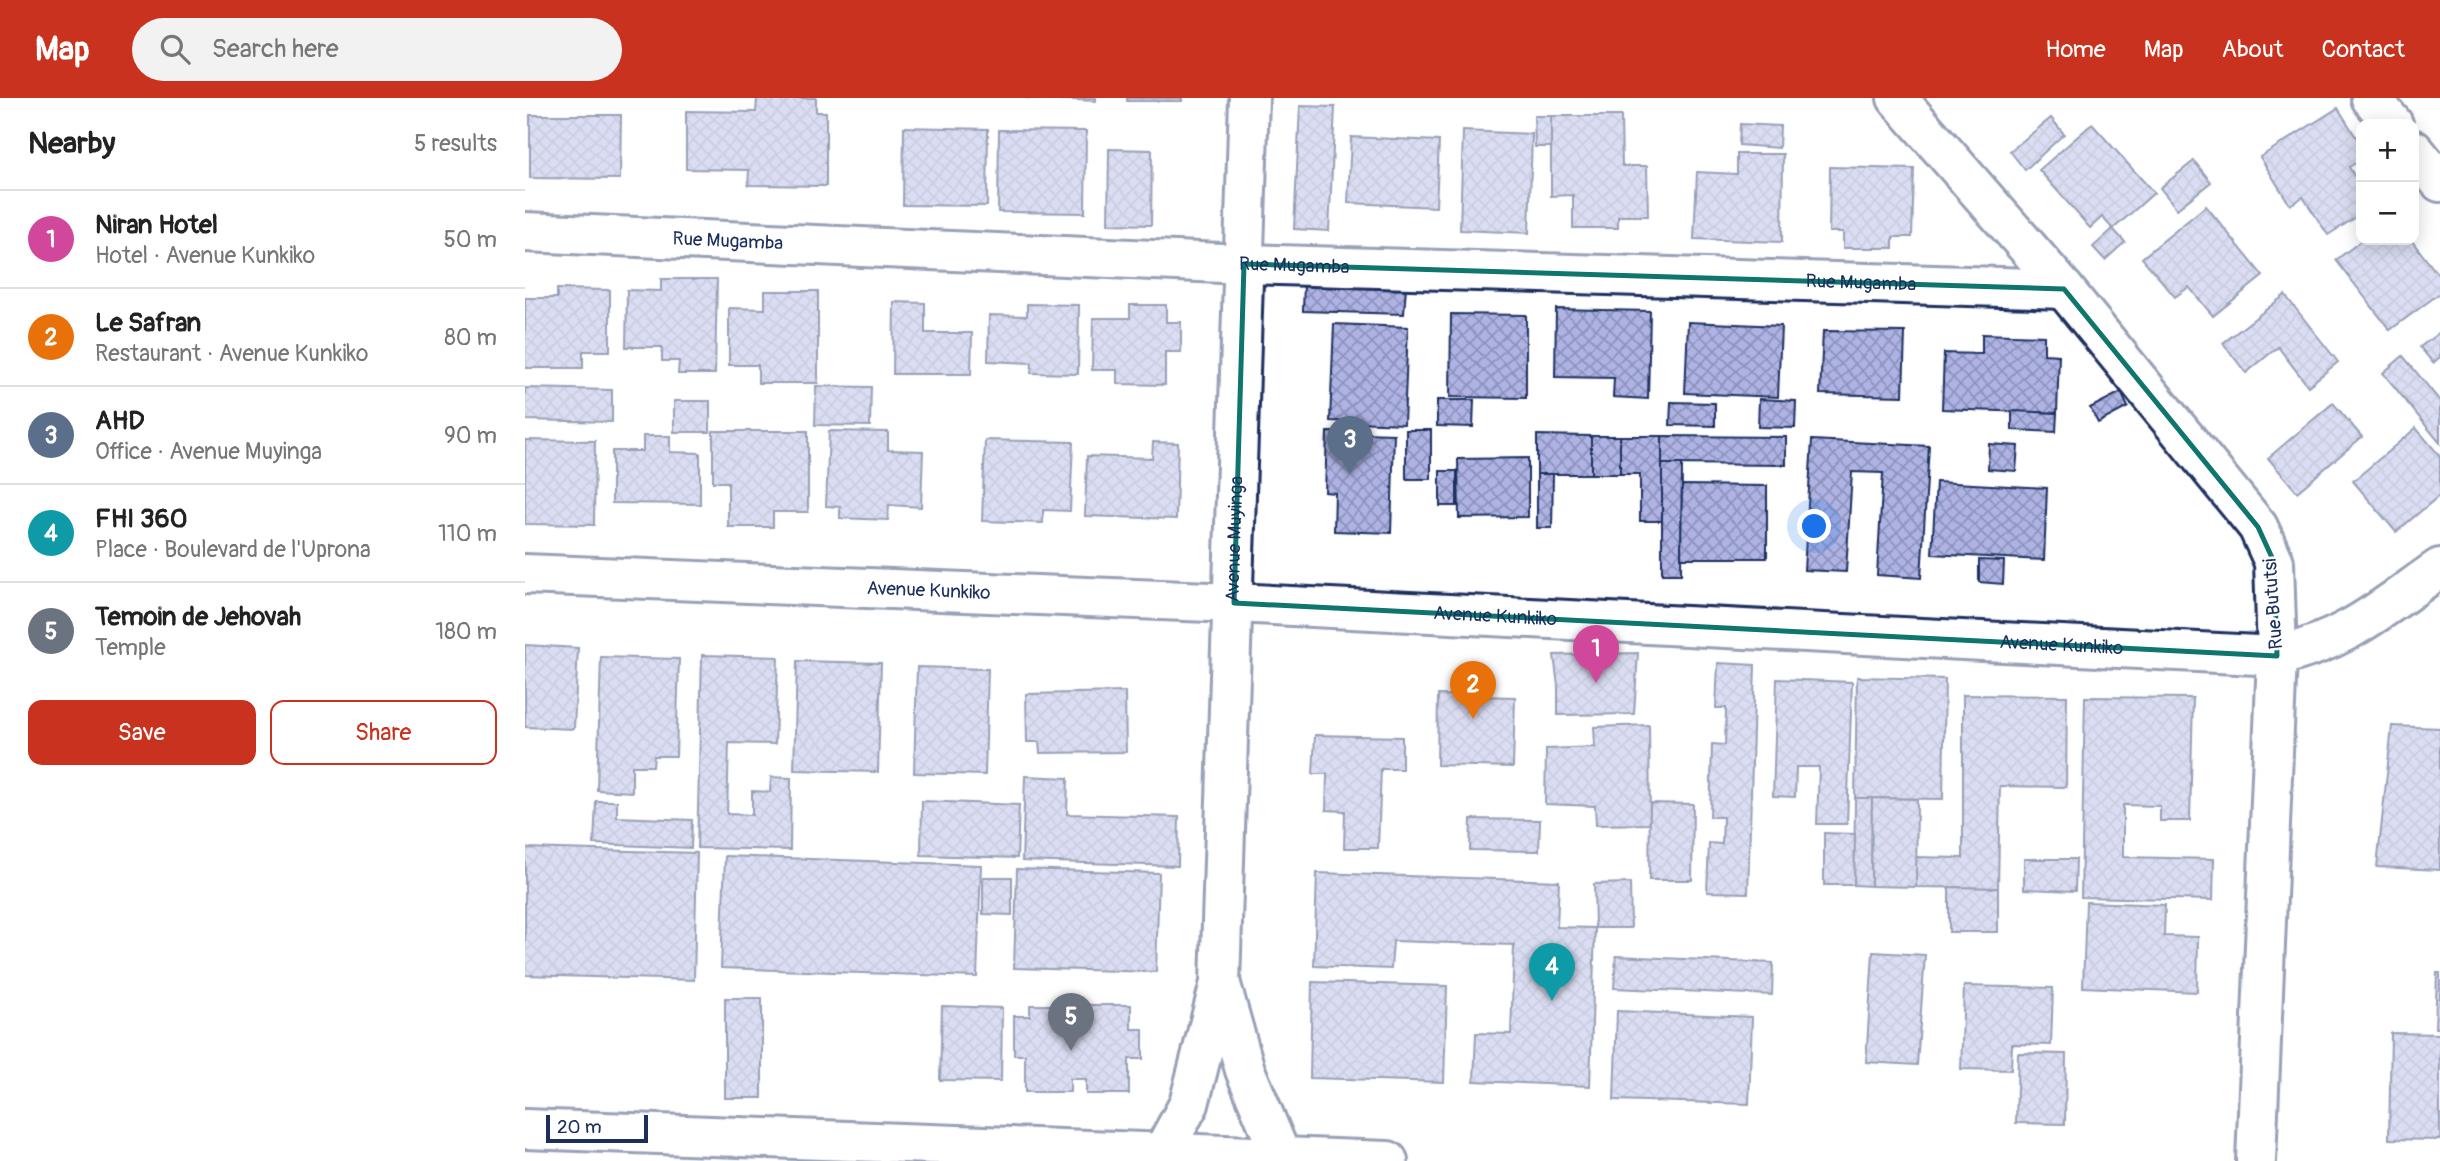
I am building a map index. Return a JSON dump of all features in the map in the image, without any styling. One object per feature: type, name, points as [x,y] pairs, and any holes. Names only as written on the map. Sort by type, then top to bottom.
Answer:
[{"type":"street","name":"Avenue Muyinga","points":[[1160,1156],[1189,1104],[1220,983],[1249,98]]},
{"type":"street","name":"Rue Bututsi","points":[[1897,98],[2064,289],[2258,527],[2273,562],[2277,656],[2256,1161]]},
{"type":"street","points":[[2371,98],[2389,119]]},
{"type":"street","points":[[2419,156],[2440,182]]},
{"type":"street","name":"Rue Mugamba","points":[[525,232],[1244,264],[2064,289]]},
{"type":"street","name":"Avenue Kunkiko","points":[[525,574],[1234,603],[2277,656],[2311,649],[2343,635],[2440,568]]},
{"type":"street","name":"Avenue Muyinga","points":[[1220,983],[1245,1070],[1283,1158]]},
{"type":"street","points":[[525,1129],[1160,1156],[1388,1161]]},
{"type":"highlighted area","points":[[1244,264],[2064,289],[2258,527],[2274,562],[2277,656],[1234,603]]},
{"type":"building","points":[[757,98],[816,98],[816,112],[826,112],[826,186],[748,185],[749,170],[686,169],[686,111],[756,112]]},
{"type":"building","points":[[1026,98],[1096,98],[1096,101]]},
{"type":"building","points":[[1127,98],[1182,98],[1182,101],[1127,101]]},
{"type":"building","points":[[1300,106],[1335,107],[1329,231],[1294,229]]},
{"type":"building","points":[[2338,108],[2356,137],[2356,163],[2349,167],[2356,179],[2356,217],[2328,235],[2303,197],[2290,205],[2260,157]]},
{"type":"building","points":[[530,115],[621,115],[620,179],[530,178]]},
{"type":"building","points":[[1534,116],[1551,116],[1551,147],[1535,147]]},
{"type":"building","points":[[1551,116],[1621,116],[1622,166],[1647,166],[1648,216],[1618,216],[1618,228],[1573,228],[1573,195],[1551,196]]},
{"type":"building","points":[[2051,118],[2064,134],[2025,170],[2010,151]]},
{"type":"building","points":[[1740,124],[1780,126],[1779,148],[1739,145]]},
{"type":"building","points":[[2092,124],[2154,193],[2113,229],[2102,217],[2090,228],[2039,170]]},
{"type":"building","points":[[904,127],[988,129],[987,206],[903,205]]},
{"type":"building","points":[[999,130],[1086,131],[1085,213],[998,212]]},
{"type":"building","points":[[1463,131],[1532,134],[1529,233],[1460,230]]},
{"type":"building","points":[[1351,137],[1439,141],[1436,207],[1348,203]]},
{"type":"building","points":[[1109,149],[1152,150],[1151,225],[1108,224]]},
{"type":"building","points":[[1737,154],[1783,154],[1782,242],[1694,239],[1697,172],[1737,174]]},
{"type":"building","points":[[2194,161],[2211,182],[2177,209],[2160,188]]},
{"type":"building","points":[[1830,167],[1914,169],[1912,237],[1893,237],[1893,248],[1843,248],[1843,232],[1829,232]]},
{"type":"building","points":[[2206,206],[2263,276],[2213,316],[2189,287],[2175,297],[2142,258]]},
{"type":"building","points":[[2113,229],[2125,242],[2105,260],[2093,247]]},
{"type":"building","points":[[2356,245],[2415,245],[2440,277],[2440,293],[2390,330],[2336,260]]},
{"type":"building","points":[[661,279],[717,279],[715,374],[678,374],[679,361],[662,361],[662,347],[626,347],[627,290],[661,291]]},
{"type":"building","points":[[1304,283],[1406,287],[1404,314],[1303,311]]},
{"type":"building","points":[[557,289],[610,290],[610,351],[583,351],[583,368],[525,368],[525,298],[557,298]]},
{"type":"building","points":[[765,291],[818,291],[818,383],[758,383],[758,365],[729,365],[729,308],[765,309]]},
{"type":"building","points":[[2285,295],[2338,362],[2308,386],[2278,347],[2246,373],[2223,343]]},
{"type":"building","points":[[894,302],[925,303],[925,333],[972,333],[971,374],[893,374]]},
{"type":"building","points":[[1027,304],[1079,305],[1078,374],[1031,373],[1032,363],[988,361],[989,315],[1027,316]]},
{"type":"building","points":[[1130,305],[1166,305],[1166,322],[1181,322],[1181,352],[1165,352],[1165,385],[1117,384],[1117,370],[1092,370],[1093,318],[1130,318]]},
{"type":"building","points":[[1556,309],[1650,311],[1648,399],[1613,397],[1614,378],[1555,377]]},
{"type":"building","points":[[1451,314],[1526,315],[1526,398],[1450,397]]},
{"type":"building","points":[[1688,322],[1781,326],[1778,397],[1685,393]]},
{"type":"building","points":[[1334,324],[1408,327],[1404,424],[1330,421]]},
{"type":"building","points":[[1823,331],[1905,332],[1903,396],[1820,394]]},
{"type":"building","points":[[2440,332],[2440,357],[2433,363],[2420,347]]},
{"type":"building","points":[[1982,334],[2044,336],[2044,354],[2059,355],[2057,413],[1942,409],[1944,353],[1982,354]]},
{"type":"building","points":[[2403,356],[2440,401],[2440,443],[2383,373]]},
{"type":"building","points":[[816,386],[871,387],[870,426],[815,425]]},
{"type":"building","points":[[525,388],[612,390],[612,422],[525,420]]},
{"type":"building","points":[[2121,392],[2128,407],[2098,423],[2090,408]]},
{"type":"building","points":[[1759,399],[1796,401],[1795,428],[1758,427]]},
{"type":"building","points":[[1437,400],[1474,400],[1473,427],[1437,426]]},
{"type":"building","points":[[674,401],[710,401],[710,432],[674,432]]},
{"type":"building","points":[[1671,402],[1715,403],[1715,426],[1670,425]]},
{"type":"building","points":[[2333,403],[2362,437],[2297,492],[2268,458]]},
{"type":"building","points":[[2012,411],[2057,413],[2056,432],[2012,430]]},
{"type":"building","points":[[2416,428],[2440,456],[2440,495],[2396,532],[2353,481]]},
{"type":"building","points":[[1406,430],[1431,430],[1431,479],[1406,479]]},
{"type":"building","points":[[713,431],[808,431],[808,512],[773,512],[773,527],[728,527],[728,482],[713,482]]},
{"type":"building","points":[[829,431],[888,432],[888,450],[923,451],[921,507],[889,505],[888,520],[840,518],[840,507],[826,506]]},
{"type":"building","points":[[1327,432],[1394,434],[1391,533],[1334,531],[1335,493],[1325,492]]},
{"type":"building","points":[[1537,435],[1591,436],[1591,474],[1537,474]]},
{"type":"building","points":[[643,436],[670,436],[670,452],[700,453],[700,504],[612,503],[612,451],[643,451]]},
{"type":"building","points":[[1591,436],[1620,436],[1620,474],[1591,474]]},
{"type":"building","points":[[1620,436],[1662,436],[1662,521],[1640,521],[1640,474],[1620,474]]},
{"type":"building","points":[[1662,436],[1786,437],[1786,465],[1662,464]]},
{"type":"building","points":[[525,440],[595,441],[594,525],[525,524]]},
{"type":"building","points":[[985,440],[1073,442],[1070,511],[1043,510],[1043,523],[982,521]]},
{"type":"building","points":[[1812,440],[1929,446],[1921,578],[1877,575],[1883,473],[1852,472],[1846,572],[1804,570]]},
{"type":"building","points":[[1153,442],[1178,443],[1176,519],[1085,516],[1087,456],[1152,458]]},
{"type":"building","points":[[1989,444],[2018,446],[2016,471],[1988,469]]},
{"type":"building","points":[[1528,458],[1528,517],[1459,518],[1458,459]]},
{"type":"building","points":[[1662,464],[1682,464],[1681,574],[1662,574]]},
{"type":"building","points":[[1440,471],[1457,471],[1457,506],[1440,506]]},
{"type":"building","points":[[1537,474],[1553,474],[1552,528],[1537,528]]},
{"type":"building","points":[[1936,482],[2047,488],[2044,560],[1932,554]]},
{"type":"building","points":[[1682,485],[1767,486],[1767,558],[1681,558]]},
{"type":"building","points":[[1979,560],[2004,561],[2003,584],[1979,582]]},
{"type":"building","points":[[525,645],[578,648],[574,729],[525,727]]},
{"type":"building","points":[[1638,653],[1634,714],[1558,715],[1554,655]]},
{"type":"building","points":[[702,655],[778,657],[775,744],[729,743],[727,814],[752,815],[752,791],[770,792],[771,777],[791,778],[790,850],[697,848]]},
{"type":"building","points":[[601,657],[679,659],[676,756],[654,756],[653,766],[632,766],[632,792],[597,790]]},
{"type":"building","points":[[797,661],[881,663],[878,772],[794,770]]},
{"type":"building","points":[[1718,663],[1755,665],[1748,893],[1707,892],[1709,843],[1722,844],[1723,817],[1710,817],[1712,744],[1725,745],[1726,708],[1716,708]]},
{"type":"building","points":[[917,667],[988,669],[985,775],[914,773]]},
{"type":"building","points":[[1857,677],[1945,679],[1943,799],[1855,798]]},
{"type":"building","points":[[1777,679],[1852,682],[1847,824],[1817,824],[1819,767],[1796,767],[1795,797],[1773,796]]},
{"type":"building","points":[[1125,692],[1126,752],[1040,753],[1039,742],[1027,742],[1026,694]]},
{"type":"building","points":[[1438,695],[1515,697],[1513,767],[1437,765]]},
{"type":"building","points":[[1963,695],[2067,696],[2066,787],[2000,786],[1998,888],[1916,887],[1916,857],[1963,858]]},
{"type":"building","points":[[2085,697],[2193,698],[2190,821],[2160,821],[2160,806],[2123,805],[2123,857],[2214,859],[2213,900],[2081,897]]},
{"type":"building","points":[[1649,725],[1650,824],[1596,825],[1595,806],[1545,804],[1546,749],[1595,747],[1594,727]]},
{"type":"building","points":[[2392,726],[2440,728],[2440,870],[2377,867]]},
{"type":"building","points":[[1315,735],[1402,737],[1402,769],[1381,769],[1378,848],[1344,848],[1345,811],[1326,810],[1327,774],[1313,774]]},
{"type":"building","points":[[1025,776],[1068,778],[1067,814],[1179,817],[1178,866],[1022,861]]},
{"type":"building","points":[[1855,798],[1872,798],[1871,886],[1854,885]]},
{"type":"building","points":[[1872,798],[1917,799],[1916,887],[1871,886]]},
{"type":"building","points":[[596,801],[617,801],[617,817],[692,820],[691,848],[594,844]]},
{"type":"building","points":[[922,801],[1019,805],[1017,858],[921,855]]},
{"type":"building","points":[[1650,803],[1693,804],[1692,880],[1649,880]]},
{"type":"building","points":[[1471,819],[1540,820],[1539,851],[1470,850]]},
{"type":"building","points":[[1824,833],[1855,834],[1854,885],[1824,885]]},
{"type":"building","points":[[525,848],[697,853],[694,980],[525,975]]},
{"type":"building","points":[[725,856],[981,865],[977,977],[721,968]]},
{"type":"building","points":[[2024,859],[2076,859],[2075,891],[2024,889]]},
{"type":"building","points":[[1017,869],[1159,873],[1156,972],[1014,968]]},
{"type":"building","points":[[1317,873],[1559,881],[1557,927],[1595,928],[1590,1086],[1474,1081],[1476,1033],[1511,1034],[1514,945],[1393,941],[1391,969],[1314,966]]},
{"type":"building","points":[[983,877],[1012,877],[1012,915],[983,914]]},
{"type":"building","points":[[1630,883],[1631,928],[1595,928],[1594,884]]},
{"type":"building","points":[[1949,887],[1998,888],[1998,932],[1949,932]]},
{"type":"building","points":[[2086,902],[2165,905],[2164,936],[2198,937],[2197,992],[2083,987]]},
{"type":"building","points":[[1873,952],[1925,955],[1917,1065],[1866,1062]]},
{"type":"building","points":[[1616,956],[1773,963],[1772,995],[1614,988]]},
{"type":"building","points":[[2437,973],[2440,973],[2440,1028],[2435,1028]]},
{"type":"building","points":[[1312,982],[1447,986],[1444,1082],[1310,1078]]},
{"type":"building","points":[[1964,986],[2053,988],[2051,1045],[2012,1044],[2011,1070],[1961,1069]]},
{"type":"building","points":[[725,998],[762,998],[762,1098],[725,1098]]},
{"type":"building","points":[[1030,1005],[1072,1005],[1072,1020],[1088,1020],[1088,1005],[1131,1005],[1131,1029],[1143,1029],[1143,1059],[1129,1059],[1129,1094],[1086,1094],[1086,1079],[1070,1079],[1070,1092],[1025,1092],[1025,1055],[1014,1055],[1014,1016],[1030,1016]]},
{"type":"building","points":[[942,1006],[1002,1008],[1001,1081],[940,1080]]},
{"type":"building","points":[[1617,1011],[1752,1017],[1749,1104],[1614,1100]]},
{"type":"building","points":[[2391,1033],[2440,1034],[2440,1140],[2389,1139]]},
{"type":"building","points":[[2018,1053],[2066,1054],[2065,1124],[2016,1123]]},
{"type":"place","name":"AHD","points":[[1350,474]]},
{"type":"place","name":"Niran Hotel","points":[[1596,683]]},
{"type":"place","name":"Le Safran","points":[[1473,719]]},
{"type":"place","name":"FHI 360","points":[[1552,1001]]},
{"type":"place","name":"Temoin de Jehovah","points":[[1071,1051]]}]
